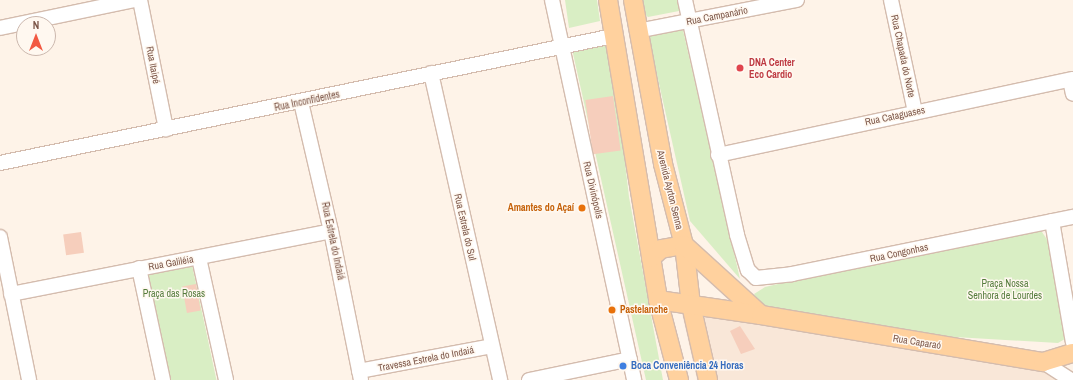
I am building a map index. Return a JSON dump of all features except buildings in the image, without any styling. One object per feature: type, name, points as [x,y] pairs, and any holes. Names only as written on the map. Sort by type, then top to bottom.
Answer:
[{"type":"main road","points":[[608,0],[658,300],[679,380]]},
{"type":"main road","name":"Avenida Ayrton Senna","points":[[632,0],[663,164],[684,245],[692,305],[708,380]]},
{"type":"main road","points":[[651,258],[661,249],[684,245],[761,315]]},
{"type":"main road","name":"Rua Caparaó","points":[[658,300],[761,315],[1043,362],[1073,353]]},
{"type":"street","points":[[0,28],[134,0]]},
{"type":"street","name":"Rua Itaipé","points":[[140,0],[166,129]]},
{"type":"street","name":"Rua Divinópolis","points":[[552,0],[634,380]]},
{"type":"street","points":[[685,0],[718,155]]},
{"type":"street","name":"Rua Campanário","points":[[637,31],[797,0]]},
{"type":"street","name":"Rua Chapada do Norte","points":[[891,0],[915,112]]},
{"type":"street","name":"Rua Inconfidentes","points":[[0,163],[613,36]]},
{"type":"street","name":"Rua Estrela do Sul","points":[[431,73],[500,380]]},
{"type":"street","points":[[1072,80],[1073,94]]},
{"type":"street","name":"Rua Cataguases","points":[[718,155],[915,112],[1072,80]]},
{"type":"street","name":"Rua Estrela do Indaiá","points":[[300,102],[332,231],[360,376]]},
{"type":"street","name":"Rua Congonhas","points":[[718,155],[742,252],[751,275],[765,279],[1073,217]]},
{"type":"street","points":[[1052,221],[1073,342]]},
{"type":"street","name":"Rua Galiléia","points":[[11,294],[332,231]]},
{"type":"street","points":[[0,237],[29,380]]},
{"type":"street","points":[[199,258],[226,380]]},
{"type":"street","points":[[139,268],[163,380]]},
{"type":"street","name":"Travessa Estrela do Indaiá","points":[[360,376],[492,346]]},
{"type":"street","points":[[529,380],[630,359]]},
{"type":"street","points":[[1043,362],[1071,380]]},
{"type":"shaded area","points":[[680,305],[1043,362],[1071,380],[697,380]]},
{"type":"green space","points":[[565,0],[597,0],[600,21],[569,28]]},
{"type":"green space","points":[[641,0],[680,0],[681,6],[679,11],[648,17],[642,12]]},
{"type":"green space","points":[[683,30],[740,279],[690,221],[648,35]]},
{"type":"green space","points":[[611,42],[629,197],[663,380],[646,380],[572,49]]},
{"type":"green space","name":"Praça Nossa Senhora de Lourdes","points":[[1032,232],[1042,232],[1048,241],[1070,336],[1058,343],[938,336],[761,306],[754,294],[765,287],[864,264]]},
{"type":"green space","name":"Praça das Rosas","points":[[192,265],[216,380],[167,380],[145,275]]},
{"type":"place","name":"DNA Center Eco Cardio","points":[[740,68]]},
{"type":"place","name":"Amantes do Açaí","points":[[582,208]]},
{"type":"place","name":"Pastelanche","points":[[612,310]]},
{"type":"place","name":"Boca Conveniência 24 Horas","points":[[623,366]]}]
